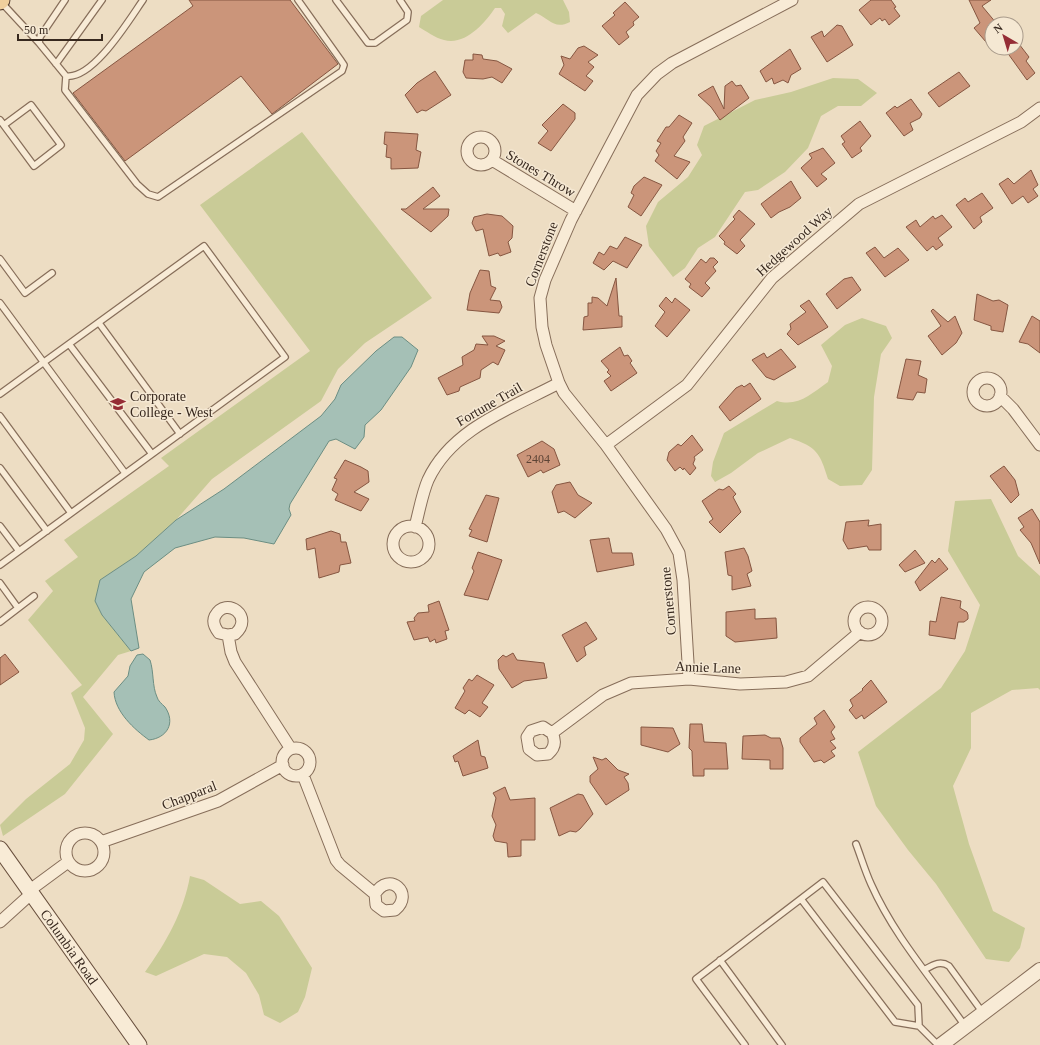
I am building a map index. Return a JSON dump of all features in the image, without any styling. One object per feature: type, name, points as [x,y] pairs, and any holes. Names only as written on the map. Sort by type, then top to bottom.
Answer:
[{"type":"main road","name":"Columbia Road","points":[[0,849],[139,1045]]},
{"type":"street","name":"Cornerstone","points":[[690,679],[683,580],[679,553],[666,529],[606,446],[569,399],[559,383],[542,327],[540,298],[544,280],[576,211],[637,95],[657,74],[672,63],[792,0]]},
{"type":"street","name":"Hedgewood Way","points":[[606,446],[687,385],[772,278],[859,204],[1021,122],[1040,108]]},
{"type":"street","name":"Stones Throw","points":[[492,160],[576,211]]},
{"type":"street","name":"Fortune Trail","points":[[415,527],[428,480],[443,455],[458,439],[478,426],[559,383]]},
{"type":"street","points":[[1000,396],[1013,409],[1040,445]]},
{"type":"street","name":"Annie Lane","points":[[552,733],[602,695],[631,683],[690,679],[740,684],[786,682],[808,676],[860,632]]},
{"type":"street","points":[[228,635],[230,652],[235,662],[291,749]]},
{"type":"street","points":[[291,749],[303,750],[309,756],[310,764],[307,772],[303,774],[295,776],[290,775],[287,773],[283,765],[284,756],[291,749]]},
{"type":"street","name":"Chapparal","points":[[101,842],[218,801],[283,765]]},
{"type":"street","points":[[303,774],[336,860],[346,871],[375,894]]},
{"type":"street","points":[[91,833],[101,842],[104,853],[102,859],[95,868],[89,870],[77,870],[68,862],[65,849],[72,837],[78,834],[91,833]]},
{"type":"street","points":[[0,922],[31,892],[68,862]]},
{"type":"street","points":[[940,1045],[1040,970]]},
{"type":"lane","points":[[39,43],[40,37],[65,0]]},
{"type":"lane","points":[[56,64],[102,0]]},
{"type":"lane","points":[[0,1],[39,43],[66,76],[72,77],[106,53],[143,0]]},
{"type":"lane","points":[[66,76],[65,90],[136,184],[148,194],[158,197],[342,71],[344,65],[298,0]]},
{"type":"lane","points":[[336,0],[368,43],[375,43],[407,20],[408,12],[400,0]]},
{"type":"lane","points":[[0,120],[34,166],[61,145],[31,105],[4,125]]},
{"type":"lane","points":[[0,394],[204,246],[285,357],[0,565]]},
{"type":"lane","points":[[0,259],[25,293],[52,273]]},
{"type":"lane","points":[[0,303],[125,474]]},
{"type":"lane","points":[[99,323],[180,434]]},
{"type":"lane","points":[[69,344],[152,454]]},
{"type":"lane","points":[[0,416],[71,513]]},
{"type":"lane","points":[[0,468],[47,531]]},
{"type":"lane","points":[[0,526],[19,551]]},
{"type":"lane","points":[[0,583],[18,608]]},
{"type":"lane","points":[[0,622],[34,596]]},
{"type":"lane","points":[[856,844],[878,896],[909,949],[966,1027]]},
{"type":"lane","points":[[745,1045],[696,979],[823,882],[918,1005],[919,1026]]},
{"type":"lane","points":[[801,899],[894,1022],[919,1026],[940,1045]]},
{"type":"lane","points":[[720,960],[782,1045]]},
{"type":"lane","points":[[924,970],[937,963],[944,963],[949,966],[983,1013]]},
{"type":"green space","points":[[443,0],[563,0],[569,12],[570,22],[560,25],[552,23],[536,13],[508,33],[502,26],[505,14],[501,8],[495,8],[474,32],[459,40],[444,40],[419,27],[421,16]]},
{"type":"green space","points":[[833,78],[858,79],[877,93],[861,106],[838,106],[821,116],[808,148],[785,172],[758,190],[745,192],[715,237],[698,248],[685,268],[673,277],[649,246],[646,226],[658,202],[688,177],[702,155],[697,145],[704,126],[755,100],[791,92]]},
{"type":"green space","points":[[302,132],[432,298],[365,343],[338,369],[321,401],[212,479],[176,520],[136,556],[100,580],[95,601],[102,615],[131,651],[118,655],[83,697],[113,734],[65,794],[3,836],[0,825],[26,799],[70,764],[84,740],[85,728],[71,693],[82,685],[28,620],[53,591],[45,581],[78,557],[64,540],[169,466],[161,458],[310,351],[200,205]]},
{"type":"green space","points":[[862,318],[886,326],[892,338],[881,354],[874,397],[872,470],[862,485],[840,486],[828,479],[820,457],[816,452],[799,441],[790,438],[758,453],[731,473],[715,482],[711,476],[713,462],[724,433],[777,401],[798,401],[810,395],[828,382],[832,366],[821,345],[845,325]]},
{"type":"green space","points":[[991,499],[1018,556],[1040,576],[1040,690],[1038,688],[1012,690],[971,713],[971,748],[953,786],[969,844],[993,911],[1025,928],[1020,948],[1009,962],[986,959],[936,884],[908,850],[876,806],[858,752],[941,688],[965,651],[980,605],[948,551],[955,501]]},
{"type":"green space","points":[[190,876],[204,880],[240,904],[261,901],[279,916],[312,968],[305,997],[298,1012],[280,1023],[264,1015],[259,995],[246,973],[227,957],[204,954],[156,976],[145,972],[160,950],[179,914]]},
{"type":"shaded area","points":[[394,337],[402,337],[418,350],[411,367],[381,410],[365,425],[364,437],[355,449],[336,439],[329,441],[290,504],[289,509],[291,515],[274,544],[244,538],[215,537],[175,548],[144,572],[131,599],[139,648],[131,651],[102,615],[95,601],[100,580],[136,556],[176,520],[224,489],[321,416],[335,399],[341,385],[376,351]]},
{"type":"shaded area","points":[[143,654],[150,660],[155,693],[158,700],[165,707],[170,719],[170,724],[165,733],[155,739],[149,740],[137,731],[126,719],[118,706],[114,692],[128,676],[130,666],[137,655]]},
{"type":"building","points":[[189,0],[290,0],[338,64],[272,114],[241,76],[125,161],[73,93],[193,6]]},
{"type":"building","points":[[871,0],[891,0],[896,7],[894,8],[900,16],[889,25],[885,19],[882,21],[880,18],[871,25],[859,10]]},
{"type":"building","points":[[969,0],[991,0],[982,6],[990,16],[984,16],[984,40],[974,28],[980,23]]},
{"type":"building","points":[[625,2],[639,17],[633,22],[634,25],[626,32],[629,37],[619,45],[602,26],[615,15],[613,13]]},
{"type":"building","points":[[837,25],[842,26],[853,45],[827,62],[811,37],[822,31],[824,37]]},
{"type":"building","points":[[584,46],[598,55],[588,62],[594,67],[586,76],[593,81],[585,91],[559,74],[564,65],[561,56],[570,59],[578,48]]},
{"type":"building","points":[[790,49],[801,69],[791,75],[788,83],[783,80],[774,84],[772,78],[766,82],[760,71]]},
{"type":"building","points":[[1024,50],[1029,57],[1026,61],[1035,73],[1027,80],[1010,56],[1024,56]]},
{"type":"building","points":[[473,54],[482,55],[483,59],[497,61],[512,69],[502,83],[492,77],[483,79],[466,78],[463,72],[465,60],[473,60]]},
{"type":"building","points":[[435,71],[451,95],[426,111],[422,110],[417,113],[405,95],[417,83]]},
{"type":"building","points":[[959,72],[970,86],[939,107],[928,93]]},
{"type":"building","points":[[732,81],[736,86],[741,85],[749,98],[720,120],[711,107],[698,95],[713,86],[724,109],[725,86]]},
{"type":"building","points":[[911,99],[922,114],[920,118],[910,123],[913,130],[904,136],[886,113],[895,106],[897,108]]},
{"type":"building","points":[[563,104],[575,113],[575,119],[551,151],[538,143],[548,131],[542,125]]},
{"type":"building","points":[[679,115],[692,123],[683,137],[685,141],[674,156],[690,162],[677,179],[655,161],[659,155],[656,151],[661,143],[657,141],[666,127],[669,127]]},
{"type":"building","points":[[860,121],[871,136],[860,148],[862,151],[852,158],[842,144],[845,142],[841,136]]},
{"type":"building","points":[[385,132],[418,134],[416,150],[421,152],[418,168],[391,169],[391,158],[386,157],[387,145],[384,144]]},
{"type":"building","points":[[823,148],[835,163],[821,174],[827,179],[817,187],[801,168],[812,158],[809,154]]},
{"type":"building","points":[[1031,170],[1038,185],[1033,189],[1038,196],[1028,203],[1023,196],[1012,204],[999,184],[1008,178],[1014,184]]},
{"type":"building","points":[[644,177],[662,185],[641,216],[628,207],[634,195],[631,193],[634,186]]},
{"type":"building","points":[[791,181],[801,198],[790,207],[771,218],[761,204]]},
{"type":"building","points":[[433,187],[440,196],[423,209],[449,209],[448,216],[431,232],[401,209],[406,209]]},
{"type":"building","points":[[982,193],[993,208],[980,217],[982,222],[974,229],[956,205],[965,198],[968,202]]},
{"type":"building","points":[[739,210],[755,224],[740,240],[745,246],[737,254],[724,244],[725,242],[719,236],[735,219],[733,217]]},
{"type":"building","points":[[487,214],[502,216],[513,226],[512,238],[508,242],[511,252],[500,256],[498,253],[489,256],[483,229],[476,231],[472,223],[474,217]]},
{"type":"building","points":[[942,215],[952,227],[938,238],[943,245],[936,250],[933,246],[927,251],[906,227],[916,220],[920,227],[933,216],[935,219]]},
{"type":"building","points":[[625,237],[642,245],[627,268],[613,261],[604,270],[593,263],[599,252],[604,255],[610,246],[617,249]]},
{"type":"building","points":[[875,247],[884,258],[898,248],[909,260],[885,277],[866,253]]},
{"type":"building","points":[[710,258],[714,258],[718,262],[713,267],[716,271],[705,283],[710,288],[702,297],[689,287],[691,284],[685,279],[701,259],[706,263]]},
{"type":"building","points":[[480,270],[489,271],[491,286],[496,288],[490,300],[500,301],[502,307],[499,313],[467,310],[470,293]]},
{"type":"building","points":[[852,277],[861,290],[837,309],[826,294],[844,279]]},
{"type":"building","points":[[616,278],[619,316],[622,316],[622,327],[583,330],[584,317],[588,316],[588,303],[592,303],[592,297],[598,298],[607,306]]},
{"type":"building","points":[[977,294],[993,301],[999,300],[1008,305],[1003,332],[991,330],[991,326],[974,320]]},
{"type":"building","points":[[666,297],[672,303],[675,298],[690,310],[667,337],[655,326],[665,312],[659,306]]},
{"type":"building","points":[[809,300],[828,327],[798,345],[787,334],[791,329],[790,324],[806,312],[800,306]]},
{"type":"building","points":[[933,309],[948,322],[955,316],[962,333],[956,343],[942,355],[928,336],[941,326],[931,311]]},
{"type":"building","points":[[1032,316],[1040,321],[1040,353],[1028,344],[1019,342]]},
{"type":"building","points":[[482,336],[494,336],[505,341],[496,346],[505,350],[498,365],[493,362],[481,370],[480,378],[460,387],[459,391],[447,395],[438,378],[463,365],[462,357],[474,350],[476,344],[488,345]]},
{"type":"building","points":[[620,347],[624,356],[628,355],[632,361],[630,363],[637,373],[611,391],[604,381],[611,376],[607,372],[609,370],[601,361]]},
{"type":"building","points":[[781,349],[796,367],[774,380],[766,377],[752,360],[764,353],[767,358]]},
{"type":"building","points":[[906,359],[921,361],[918,375],[927,379],[925,393],[917,392],[913,400],[897,398]]},
{"type":"building","points":[[750,383],[761,399],[730,421],[719,407],[736,388],[742,385],[744,387]]},
{"type":"building","points":[[692,435],[703,450],[694,457],[695,459],[693,464],[696,468],[690,475],[684,468],[683,470],[680,467],[675,471],[667,460],[669,452],[678,444],[681,446]]},
{"type":"building","points":[[542,441],[554,449],[560,465],[543,473],[541,470],[528,477],[517,455]]},
{"type":"building","points":[[345,460],[368,471],[369,482],[354,492],[369,499],[361,511],[335,500],[338,494],[332,490],[337,479],[334,478]]},
{"type":"building","points":[[1004,466],[1015,480],[1019,495],[1011,503],[990,476]]},
{"type":"building","points":[[570,482],[578,495],[592,503],[575,518],[564,511],[558,513],[552,492],[556,485]]},
{"type":"building","points":[[729,486],[736,494],[733,497],[741,512],[720,533],[709,522],[713,519],[702,501],[719,489],[723,490]]},
{"type":"building","points":[[486,495],[499,498],[487,542],[469,536],[472,530],[469,529]]},
{"type":"building","points":[[1032,509],[1040,522],[1040,564],[1031,543],[1020,530],[1024,527],[1018,518]]},
{"type":"building","points":[[869,520],[868,526],[881,524],[881,550],[869,550],[867,546],[848,549],[843,540],[846,522]]},
{"type":"building","points":[[331,531],[340,534],[341,542],[346,542],[351,563],[340,565],[339,572],[319,578],[315,548],[307,550],[306,539]]},
{"type":"building","points":[[609,538],[612,553],[632,553],[634,565],[597,572],[590,540]]},
{"type":"building","points":[[744,548],[752,571],[747,574],[751,586],[732,590],[732,576],[728,575],[725,552]]},
{"type":"building","points":[[915,550],[925,563],[905,572],[899,565]]},
{"type":"building","points":[[478,552],[502,560],[488,600],[464,595],[474,571],[472,568]]},
{"type":"building","points":[[939,558],[948,569],[920,591],[915,582],[932,560],[935,563]]},
{"type":"building","points":[[941,597],[961,601],[960,608],[967,612],[968,615],[968,619],[964,622],[958,622],[955,639],[929,635],[930,621],[936,622]]},
{"type":"building","points":[[439,601],[449,630],[445,631],[447,639],[436,643],[435,639],[430,642],[428,637],[414,640],[407,622],[415,621],[414,618],[418,613],[429,612],[428,605]]},
{"type":"building","points":[[755,609],[755,619],[776,618],[777,638],[735,642],[726,636],[726,612]]},
{"type":"building","points":[[586,622],[597,639],[584,647],[586,655],[577,662],[562,635]]},
{"type":"building","points":[[513,653],[517,660],[544,663],[547,678],[524,681],[512,688],[499,669],[498,660],[503,655],[506,657]]},
{"type":"building","points":[[5,654],[19,672],[0,685],[0,658]]},
{"type":"building","points":[[477,675],[494,685],[482,703],[488,707],[480,717],[469,710],[465,714],[455,708],[465,691],[463,688],[469,679],[472,681]]},
{"type":"building","points":[[871,680],[887,702],[864,719],[862,715],[856,719],[849,710],[853,706],[850,700],[863,690],[862,689]]},
{"type":"building","points":[[824,710],[835,727],[831,732],[835,739],[830,741],[836,748],[831,751],[835,756],[824,763],[821,760],[814,762],[800,742],[800,738],[817,724],[814,718]]},
{"type":"building","points":[[690,724],[702,724],[704,742],[726,743],[728,769],[704,769],[704,776],[693,776],[692,751],[689,748]]},
{"type":"building","points":[[641,727],[673,728],[680,744],[668,752],[641,745]]},
{"type":"building","points":[[765,735],[771,738],[780,738],[783,748],[783,769],[770,769],[770,760],[742,759],[743,736]]},
{"type":"building","points":[[478,740],[481,756],[485,757],[488,768],[463,776],[458,761],[455,762],[453,756]]},
{"type":"building","points":[[593,757],[602,760],[606,758],[618,770],[629,774],[624,777],[628,783],[629,790],[606,805],[590,782],[590,776],[598,769]]},
{"type":"building","points":[[505,787],[510,800],[535,798],[535,840],[521,840],[521,856],[508,857],[507,843],[495,841],[493,836],[496,825],[492,816],[496,798],[493,793]]},
{"type":"building","points":[[578,794],[583,795],[593,814],[576,832],[570,831],[559,836],[550,808]]},
{"type":"place","name":"Corporate College - West","points":[[118,404]]}]
